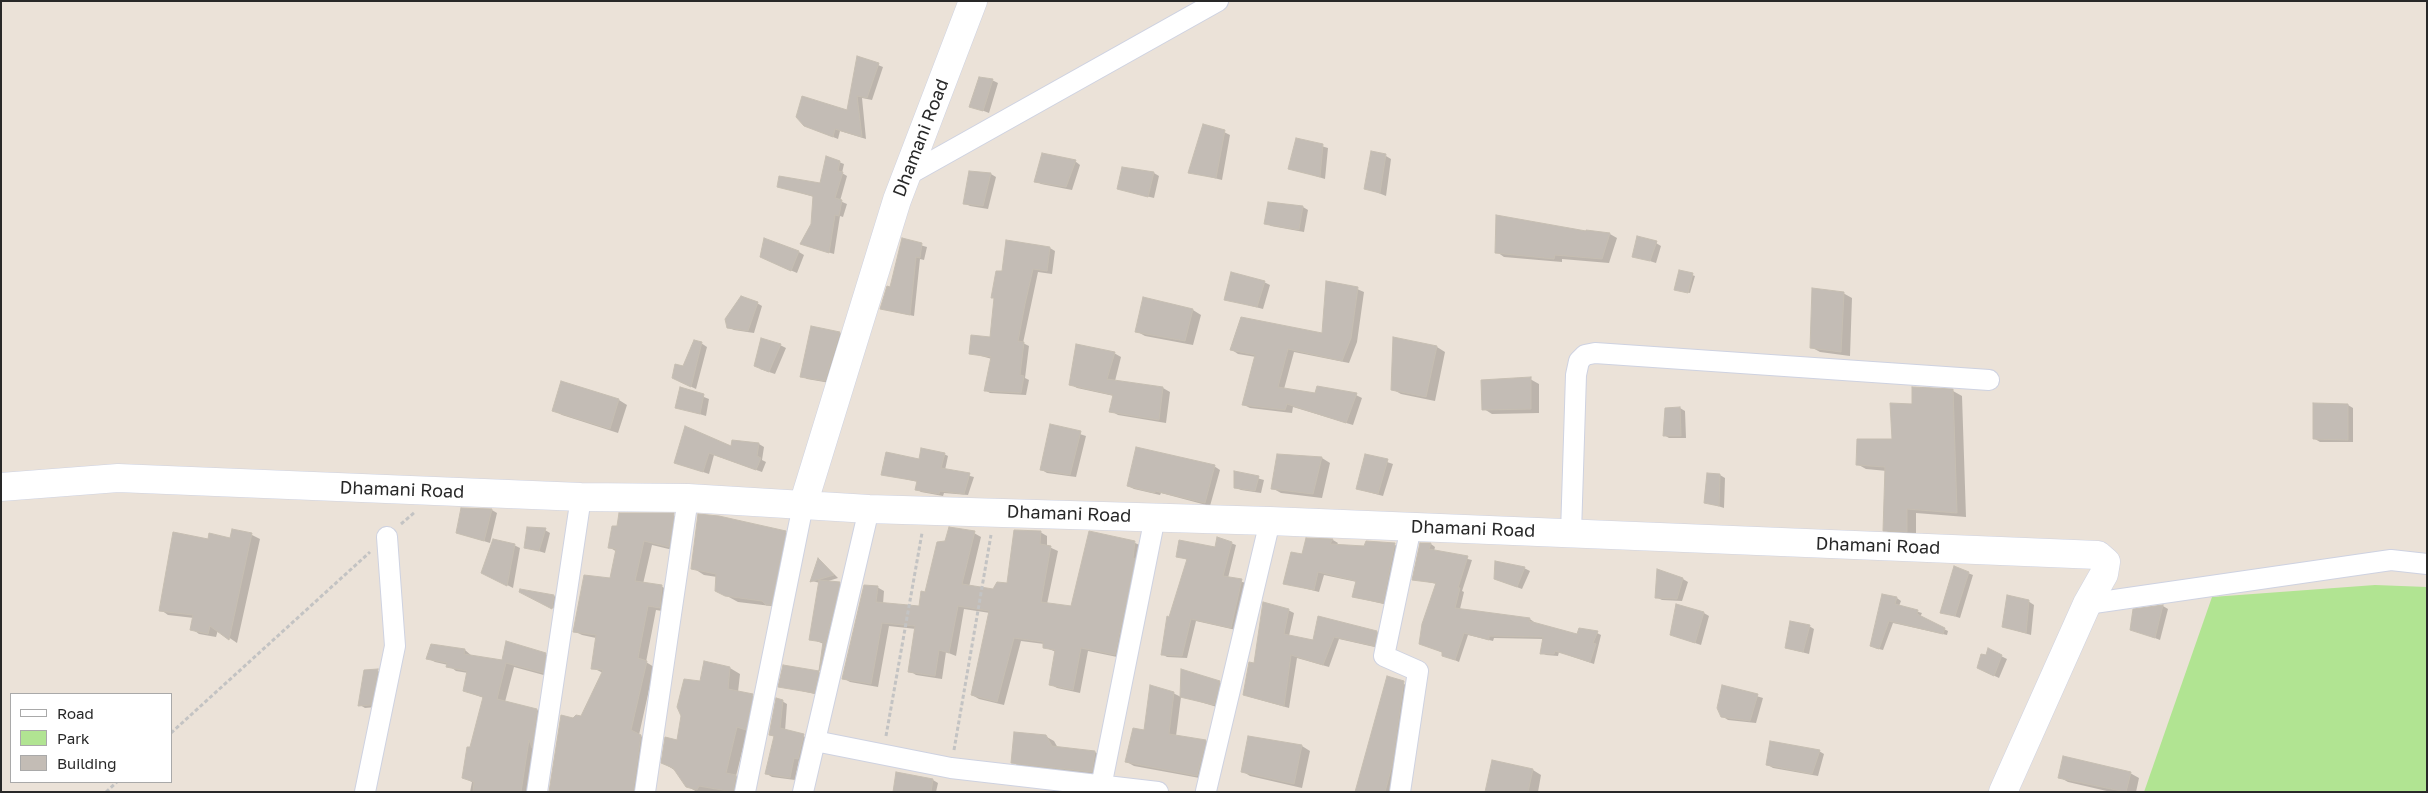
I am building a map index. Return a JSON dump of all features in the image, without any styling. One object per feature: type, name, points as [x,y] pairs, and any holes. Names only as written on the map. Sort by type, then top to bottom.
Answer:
[{"type":"main road","name":"Dhamani Road","points":[[803,505],[906,176],[973,1]]},
{"type":"main road","name":"Dhamani Road","points":[[1,487],[118,478],[581,497],[688,498],[869,509],[1270,521],[2092,554],[2103,558],[2106,568],[2090,599]]},
{"type":"main road","points":[[2003,792],[2090,599]]},
{"type":"street","points":[[906,176],[1218,1]]},
{"type":"street","points":[[1571,533],[1576,375],[1579,361],[1585,355],[1595,353],[1989,380]]},
{"type":"street","points":[[537,792],[581,497]]},
{"type":"street","points":[[645,792],[688,498]]},
{"type":"street","points":[[745,792],[803,505]]},
{"type":"street","points":[[803,792],[869,509]]},
{"type":"street","points":[[1100,788],[1155,517]]},
{"type":"street","points":[[1206,791],[1270,521]]},
{"type":"street","points":[[1400,792],[1418,671],[1384,656],[1411,527]]},
{"type":"street","points":[[365,792],[395,646],[387,537]]},
{"type":"street","points":[[2090,599],[2391,560],[2427,564]]},
{"type":"street","points":[[815,741],[951,768],[1100,788],[1158,792]]},
{"type":"path","points":[[172,732],[438,491]]},
{"type":"path","points":[[883,754],[926,510]]},
{"type":"path","points":[[951,768],[995,512]]},
{"type":"path","points":[[106,792],[116,783]]},
{"type":"green space","points":[[2375,585],[2427,587],[2427,792],[2144,792],[2212,597]]},
{"type":"building","points":[[857,56],[879,63],[867,98],[857,96],[862,137],[835,129],[833,137],[804,126],[796,117],[802,96],[847,110]]},
{"type":"building","points":[[979,77],[993,79],[983,111],[969,107]]},
{"type":"building","points":[[1203,124],[1225,130],[1216,178],[1188,173]]},
{"type":"building","points":[[1296,138],[1323,144],[1320,177],[1288,169]]},
{"type":"building","points":[[1371,151],[1386,154],[1380,193],[1364,189]]},
{"type":"building","points":[[1042,153],[1076,160],[1066,187],[1034,182]]},
{"type":"building","points":[[826,156],[840,161],[838,171],[843,172],[835,198],[842,200],[839,216],[835,215],[829,253],[800,244],[811,224],[813,196],[777,187],[779,176],[820,183]]},
{"type":"building","points":[[1122,167],[1154,172],[1148,197],[1117,189]]},
{"type":"building","points":[[969,171],[991,173],[983,206],[963,204]]},
{"type":"building","points":[[1268,202],[1303,206],[1299,230],[1264,224]]},
{"type":"building","points":[[1496,215],[1586,231],[1610,233],[1602,259],[1555,255],[1554,259],[1495,253]]},
{"type":"building","points":[[1637,236],[1657,241],[1650,261],[1632,257]]},
{"type":"building","points":[[764,238],[799,251],[791,271],[760,257]]},
{"type":"building","points":[[902,238],[922,243],[920,258],[916,257],[910,315],[880,309],[887,286],[890,287]]},
{"type":"building","points":[[1006,240],[1050,247],[1047,271],[1033,269],[1025,304],[1018,341],[1024,342],[1020,375],[1024,376],[1021,393],[984,391],[991,357],[969,354],[971,335],[990,337],[994,298],[991,298],[996,271],[1002,271]]},
{"type":"building","points":[[1679,270],[1693,273],[1688,293],[1674,290]]},
{"type":"building","points":[[1231,272],[1265,281],[1257,307],[1224,300]]},
{"type":"building","points":[[1326,281],[1358,287],[1351,338],[1342,361],[1288,349],[1278,387],[1315,393],[1317,386],[1357,393],[1346,423],[1287,404],[1285,410],[1242,405],[1255,355],[1230,350],[1241,317],[1322,333]]},
{"type":"building","points":[[1812,288],[1844,292],[1841,352],[1810,348]]},
{"type":"building","points":[[741,296],[758,302],[748,331],[727,328],[725,319]]},
{"type":"building","points":[[1143,297],[1193,309],[1185,341],[1135,332]]},
{"type":"building","points":[[811,326],[840,332],[825,381],[800,377]]},
{"type":"building","points":[[1393,337],[1437,346],[1426,397],[1391,390]]},
{"type":"building","points":[[761,338],[781,344],[769,372],[754,366]]},
{"type":"building","points":[[694,340],[702,342],[691,387],[672,378],[675,364],[683,366]]},
{"type":"building","points":[[1076,344],[1115,352],[1107,379],[1163,387],[1159,420],[1109,412],[1113,395],[1069,385]]},
{"type":"building","points":[[1531,377],[1531,409],[1482,410],[1481,380]]},
{"type":"building","points":[[561,381],[619,399],[610,429],[552,411]]},
{"type":"building","points":[[680,387],[704,394],[700,414],[675,408]]},
{"type":"building","points":[[1912,387],[1953,389],[1957,513],[1907,509],[1907,532],[1883,531],[1885,467],[1856,465],[1857,439],[1892,439],[1890,403],[1912,404]]},
{"type":"building","points":[[2313,403],[2348,404],[2348,440],[2313,439]]},
{"type":"building","points":[[1680,407],[1681,436],[1663,436],[1665,408]]},
{"type":"building","points":[[1050,424],[1081,431],[1070,475],[1040,470]]},
{"type":"building","points":[[685,426],[731,446],[732,440],[759,443],[757,456],[761,458],[756,470],[709,453],[703,472],[674,463]]},
{"type":"building","points":[[1136,447],[1215,465],[1205,503],[1127,486]]},
{"type":"building","points":[[921,448],[945,453],[941,468],[970,473],[964,494],[940,491],[939,494],[915,490],[917,481],[881,475],[886,452],[919,459]]},
{"type":"building","points":[[1277,454],[1322,457],[1313,494],[1271,489]]},
{"type":"building","points":[[1365,454],[1388,459],[1378,494],[1356,489]]},
{"type":"building","points":[[1234,471],[1259,476],[1255,491],[1234,488]]},
{"type":"building","points":[[1707,473],[1720,474],[1719,506],[1704,503]]},
{"type":"building","points":[[461,508],[492,509],[484,541],[456,533]]},
{"type":"building","points":[[619,513],[674,513],[669,547],[644,541],[635,581],[662,585],[660,608],[648,606],[638,658],[647,661],[631,730],[641,735],[633,792],[549,792],[561,715],[573,718],[576,715],[581,716],[603,670],[591,669],[596,635],[573,632],[584,575],[610,578],[616,549],[608,548],[612,526],[617,526]]},
{"type":"building","points":[[698,514],[719,516],[786,531],[771,605],[766,605],[762,601],[725,596],[715,591],[716,574],[691,569]]},
{"type":"building","points":[[527,527],[546,528],[539,551],[524,548]]},
{"type":"building","points":[[949,527],[975,531],[962,584],[993,589],[997,582],[1007,583],[1014,530],[1041,531],[1040,544],[1051,546],[1041,602],[1071,606],[1089,531],[1135,541],[1133,558],[1135,559],[1115,655],[1081,648],[1073,690],[1049,685],[1055,650],[1043,648],[1043,642],[1014,638],[997,702],[971,695],[989,611],[958,606],[949,653],[939,650],[935,676],[908,672],[915,626],[882,623],[871,684],[842,679],[864,585],[878,586],[876,602],[919,606],[921,591],[925,592],[937,542],[945,541]]},
{"type":"building","points":[[232,529],[252,533],[229,640],[210,626],[208,634],[190,630],[193,615],[159,611],[173,532],[208,539],[209,533],[230,538]]},
{"type":"building","points":[[1217,537],[1232,542],[1223,576],[1242,579],[1231,628],[1191,619],[1182,656],[1161,655],[1167,616],[1169,617],[1187,559],[1176,557],[1179,540],[1215,547]]},
{"type":"building","points":[[1306,538],[1333,539],[1330,544],[1364,546],[1366,541],[1395,543],[1383,603],[1352,597],[1356,581],[1318,572],[1314,590],[1283,584],[1291,552],[1302,554]]},
{"type":"building","points":[[493,539],[515,544],[507,586],[481,573]]},
{"type":"building","points":[[1420,543],[1431,543],[1429,549],[1468,556],[1458,588],[1460,588],[1455,608],[1530,618],[1529,621],[1577,634],[1579,628],[1598,631],[1593,643],[1596,644],[1590,662],[1555,651],[1554,654],[1540,654],[1543,637],[1489,636],[1489,640],[1464,633],[1455,660],[1442,656],[1442,652],[1419,644],[1422,624],[1436,583],[1412,580]]},
{"type":"building","points":[[818,558],[834,575],[810,582]]},
{"type":"building","points":[[1495,561],[1525,567],[1517,587],[1494,579]]},
{"type":"building","points":[[1954,566],[1969,572],[1955,616],[1940,613]]},
{"type":"building","points":[[1657,569],[1683,578],[1677,599],[1655,598]]},
{"type":"building","points":[[819,580],[840,582],[819,671],[823,642],[809,640]]},
{"type":"building","points":[[520,589],[554,595],[552,609],[519,592]]},
{"type":"building","points":[[1882,594],[1897,597],[1895,604],[1918,610],[1917,614],[1945,628],[1943,634],[1889,621],[1879,649],[1870,646]]},
{"type":"building","points":[[2007,595],[2029,600],[2026,633],[2002,627]]},
{"type":"building","points":[[1263,602],[1289,609],[1284,634],[1313,640],[1318,616],[1377,631],[1374,646],[1334,637],[1323,665],[1291,655],[1284,706],[1243,695],[1249,662],[1254,663]]},
{"type":"building","points":[[1676,604],[1704,612],[1695,643],[1670,635]]},
{"type":"building","points":[[2163,605],[2155,638],[2130,630],[2133,609]]},
{"type":"building","points":[[1790,621],[1810,625],[1803,652],[1785,648]]},
{"type":"building","points":[[506,641],[546,653],[543,673],[506,663],[497,699],[537,709],[532,748],[529,740],[521,792],[473,792],[474,782],[462,778],[467,747],[470,747],[483,697],[463,691],[467,671],[446,667],[447,663],[426,659],[431,644],[465,649],[464,654],[502,660]]},
{"type":"building","points":[[1988,648],[2002,655],[1994,676],[1977,668],[1981,654],[1986,655]]},
{"type":"building","points":[[704,661],[730,667],[728,689],[753,694],[746,730],[737,727],[726,773],[736,775],[733,792],[699,786],[697,790],[686,787],[673,768],[661,763],[665,737],[677,740],[681,716],[677,707],[684,679],[700,681]]},
{"type":"building","points":[[783,665],[819,671],[814,693],[778,687]]},
{"type":"building","points":[[378,669],[371,705],[358,706],[364,670]]},
{"type":"building","points":[[1181,669],[1220,681],[1214,705],[1180,697]]},
{"type":"building","points":[[1387,676],[1404,681],[1392,766],[1385,792],[1355,792]]},
{"type":"building","points":[[1150,685],[1174,692],[1169,734],[1206,740],[1197,776],[1125,762],[1133,728],[1144,730]]},
{"type":"building","points":[[1722,685],[1758,694],[1750,721],[1721,717],[1717,708]]},
{"type":"building","points":[[776,698],[783,700],[780,728],[804,734],[798,759],[794,758],[790,778],[765,774],[774,736],[769,735]]},
{"type":"building","points":[[1014,732],[1046,735],[1052,746],[1095,751],[1092,772],[1011,763]]},
{"type":"building","points":[[1248,736],[1302,745],[1294,784],[1241,772]]},
{"type":"building","points":[[1770,741],[1820,750],[1812,774],[1766,765]]},
{"type":"building","points":[[2063,756],[2131,772],[2126,792],[2058,778]]},
{"type":"building","points":[[1492,760],[1533,769],[1528,792],[1485,792]]},
{"type":"building","points":[[896,772],[933,779],[931,792],[893,792]]}]
